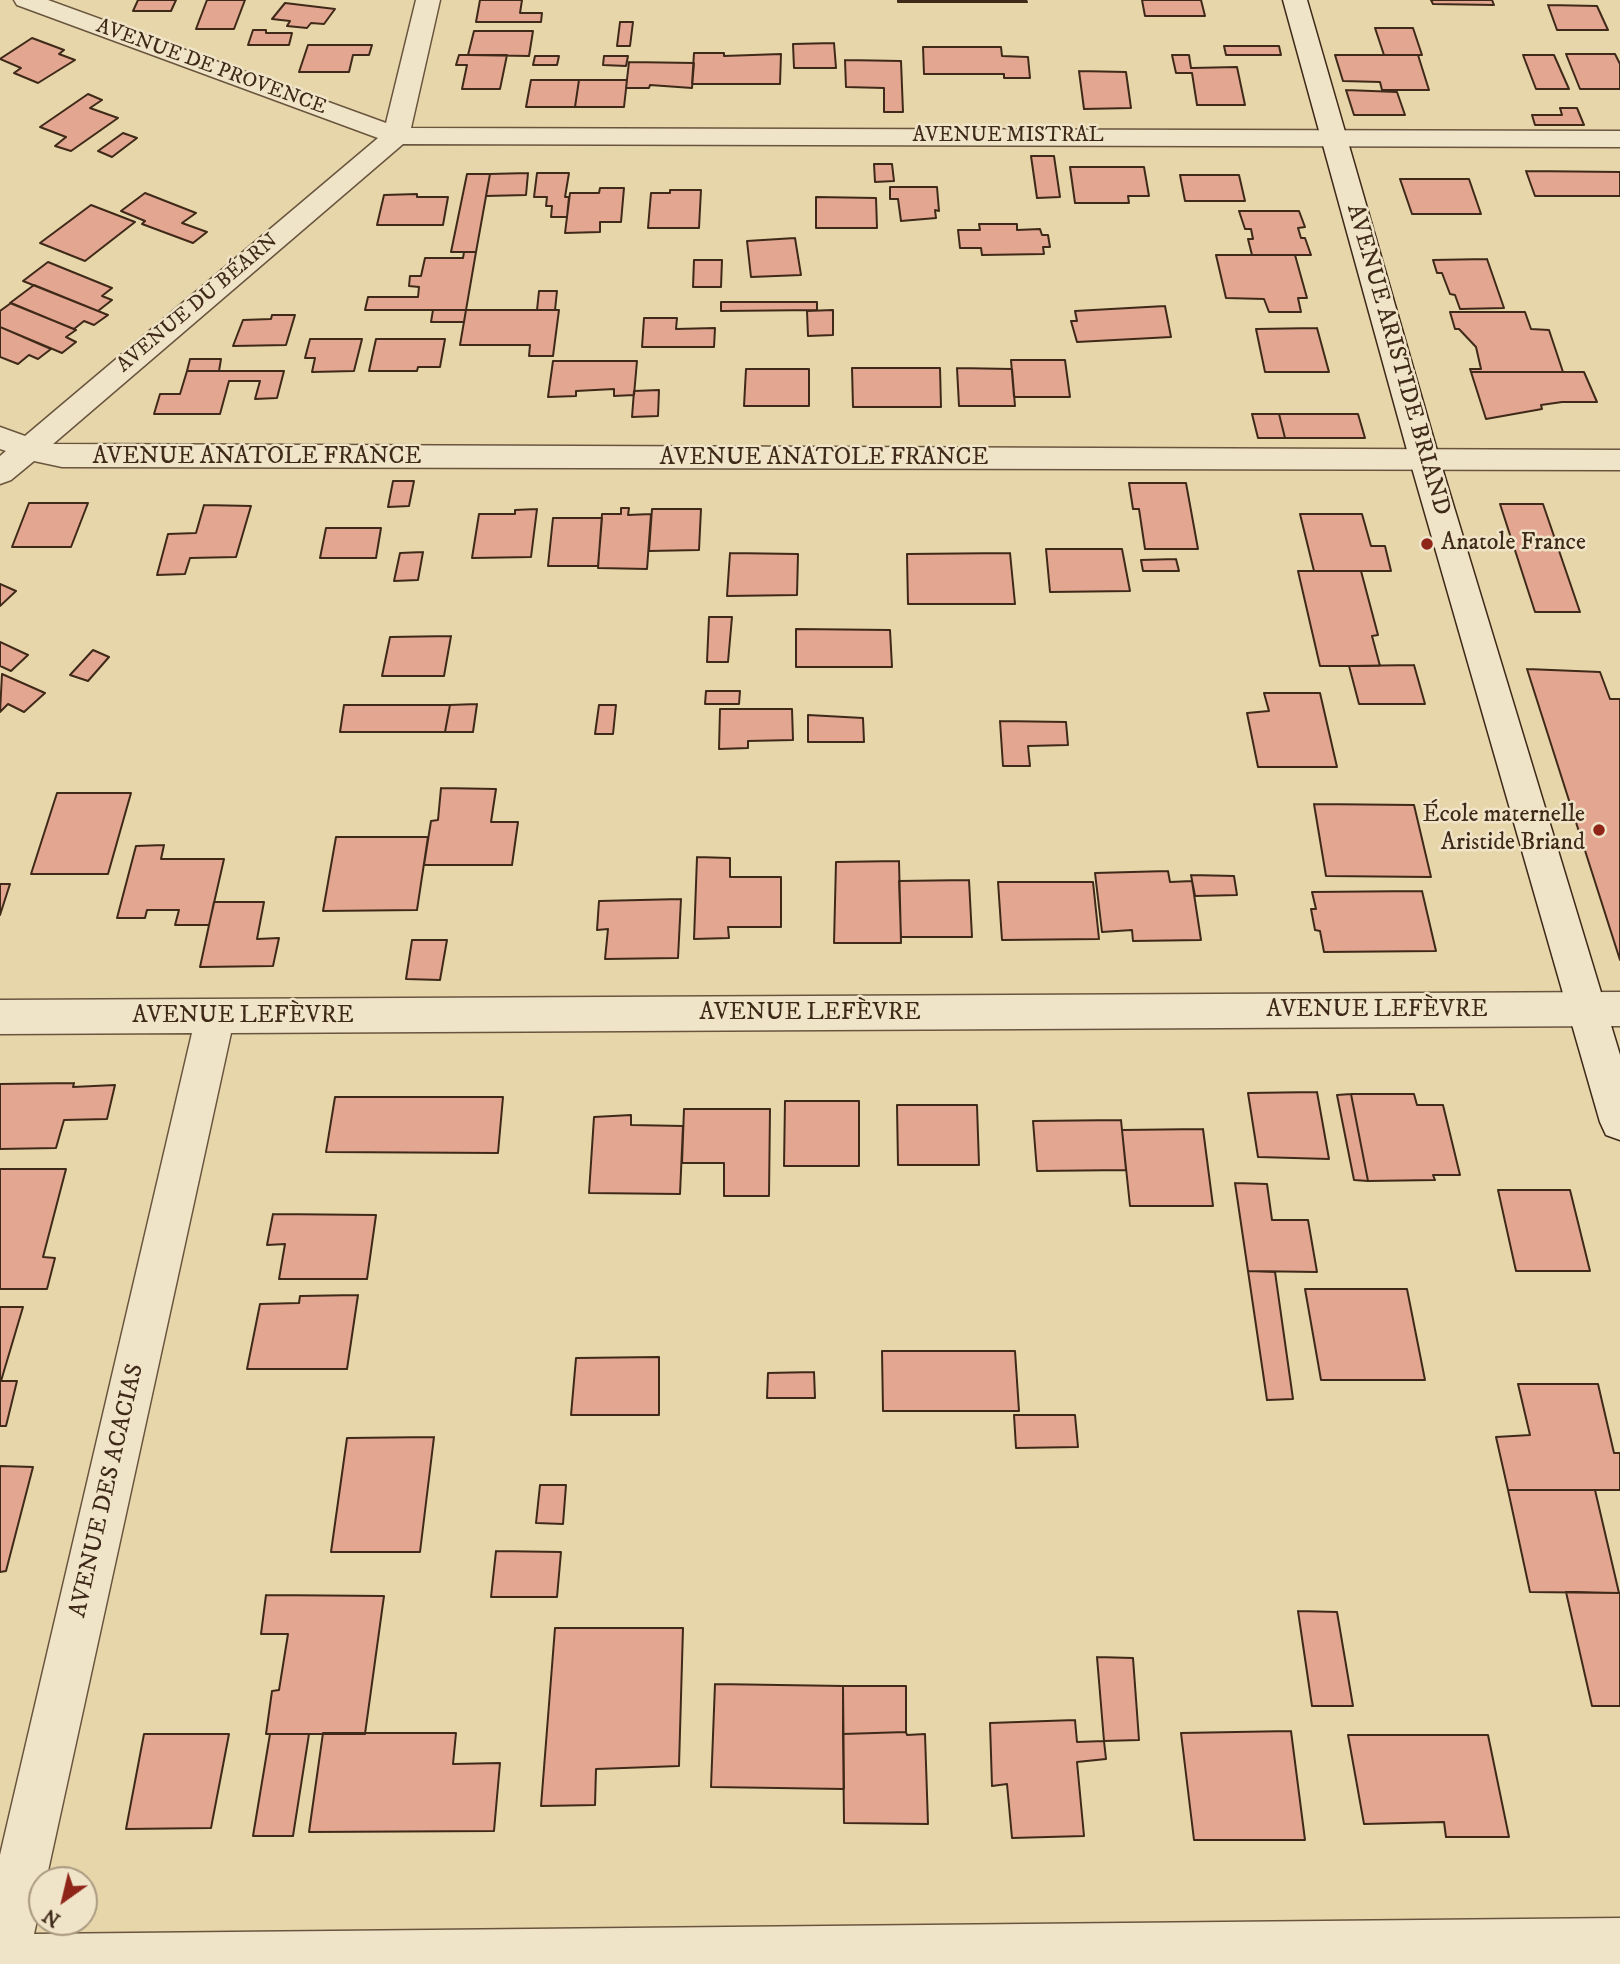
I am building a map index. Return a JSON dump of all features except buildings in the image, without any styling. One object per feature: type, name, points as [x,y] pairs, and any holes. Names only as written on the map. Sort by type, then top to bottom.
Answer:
[{"type":"street","name":"AVENUE DE PROVENCE","points":[[26,0],[396,136]]},
{"type":"street","points":[[396,136],[428,0]]},
{"type":"street","name":"AVENUE ARISTIDE BRIAND","points":[[1295,0],[1425,461],[1603,1009],[1620,1122]]},
{"type":"street","name":"AVENUE MISTRAL","points":[[396,136],[1620,139]]},
{"type":"street","name":"AVENUE DU BÉARN","points":[[0,473],[396,136]]},
{"type":"street","name":"AVENUE ANATOLE FRANCE","points":[[0,437],[28,449],[62,457],[1620,460]]},
{"type":"street","name":"AVENUE LEFÈVRE","points":[[0,1017],[1603,1009]]},
{"type":"street","name":"AVENUE DES ACACIAS","points":[[1,1962],[215,1017]]},
{"type":"street","points":[[1,1962],[1620,1944]]},
{"type":"place","name":"Anatole France","points":[[1427,544]]},
{"type":"place","name":"École maternelle Aristide Briand","points":[[1599,830]]}]
